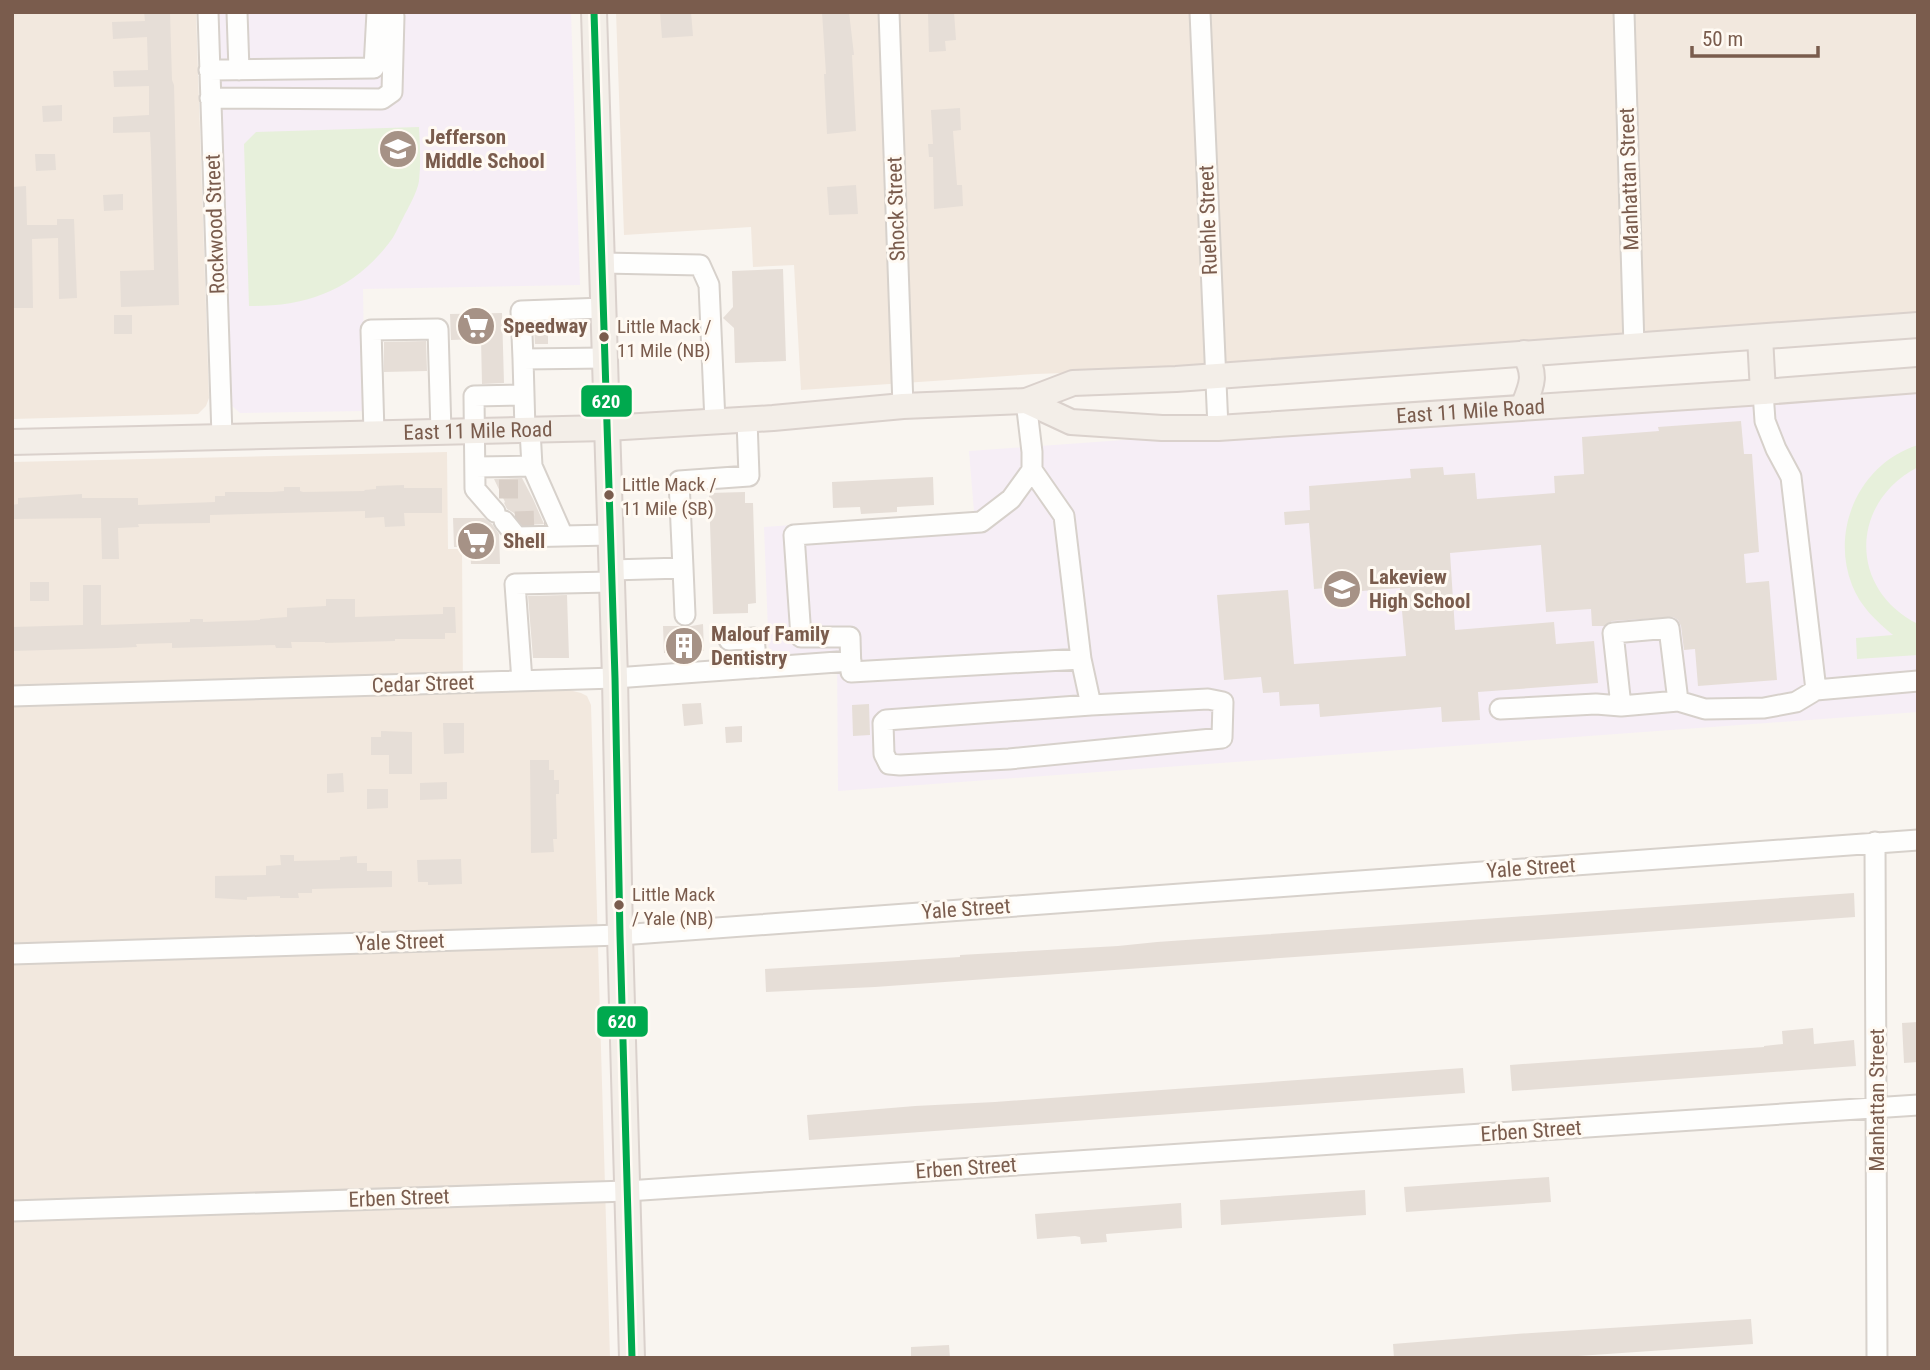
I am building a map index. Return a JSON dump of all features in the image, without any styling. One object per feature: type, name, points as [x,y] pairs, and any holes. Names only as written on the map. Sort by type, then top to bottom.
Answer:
[{"type":"main road","points":[[594,12],[615,678],[632,1358]]},
{"type":"main road","name":"East 11 Mile Road","points":[[12,442],[474,432],[715,422],[903,406],[1026,401],[1073,383],[1214,376],[1918,325]]},
{"type":"main road","points":[[1760,337],[1763,392]]},
{"type":"main road","points":[[1523,407],[1532,386],[1530,364],[1524,353]]},
{"type":"main road","name":"East 11 Mile Road","points":[[1026,401],[1072,422],[1148,428],[1218,428],[1918,380]]},
{"type":"street","name":"Shock Street","points":[[889,12],[903,406]]},
{"type":"street","name":"Ruehle Street","points":[[1200,12],[1218,428]]},
{"type":"street","name":"Manhattan Street","points":[[1624,12],[1634,346]]},
{"type":"street","points":[[209,70],[374,68],[377,13],[394,16],[392,92],[382,99],[210,98]]},
{"type":"street","points":[[208,16],[237,16],[239,70]]},
{"type":"street","name":"Rockwood Street","points":[[208,16],[222,436]]},
{"type":"street","points":[[603,263],[701,265],[709,285],[715,422]]},
{"type":"street","points":[[555,525],[535,488],[524,395],[521,311],[604,308]]},
{"type":"street","points":[[374,433],[371,331],[438,328],[441,432]]},
{"type":"street","points":[[523,359],[605,358]]},
{"type":"street","points":[[1763,392],[1765,421],[1791,477],[1816,690]]},
{"type":"street","points":[[495,512],[475,489],[474,396],[524,395]]},
{"type":"street","points":[[1026,401],[1032,470],[1064,516],[1082,659],[1091,705]]},
{"type":"street","points":[[685,615],[679,481],[749,476],[747,420]]},
{"type":"street","points":[[475,467],[532,466]]},
{"type":"street","points":[[1032,470],[1011,499],[981,522],[794,535],[801,637],[850,637],[842,662],[851,672],[1082,659]]},
{"type":"street","points":[[475,489],[499,489]]},
{"type":"street","points":[[515,521],[503,521],[517,537],[555,525],[610,535]]},
{"type":"street","points":[[522,681],[515,584],[683,568]]},
{"type":"street","points":[[1621,706],[1613,633],[1669,628],[1678,701]]},
{"type":"street","points":[[729,640],[754,638],[757,668]]},
{"type":"street","name":"Cedar Street","points":[[12,696],[615,678],[842,662]]},
{"type":"street","points":[[1500,709],[1596,704],[1621,706],[1678,701],[1705,709],[1764,708],[1796,702],[1816,690],[1918,681]]},
{"type":"street","points":[[1208,699],[1223,702],[1222,738],[1009,759],[900,765],[889,764],[884,754],[886,720],[1091,705],[1208,699]]},
{"type":"street","name":"Yale Street","points":[[12,954],[620,935],[1918,839]]},
{"type":"street","name":"Manhattan Street","points":[[1875,842],[1877,1358]]},
{"type":"street","name":"Erben Street","points":[[12,1211],[627,1191],[1918,1105]]},
{"type":"shaded area","points":[[12,12],[196,12],[209,398],[198,414],[12,419]]},
{"type":"shaded area","name":"Jefferson Middle School","points":[[217,12],[571,12],[580,285],[363,289],[365,411],[240,413],[231,405],[230,396]]},
{"type":"shaded area","points":[[616,12],[1918,12],[1918,315],[1126,371],[1035,374],[801,390],[794,265],[753,267],[751,227],[624,235]]},
{"type":"shaded area","name":"Lakeview High School","points":[[1918,383],[1918,712],[838,791],[837,651],[769,657],[764,527],[974,512],[969,451]]},
{"type":"shaded area","points":[[447,452],[448,549],[462,549],[463,693],[565,689],[587,696],[591,705],[610,1358],[12,1358],[12,462]]},
{"type":"green space","points":[[419,127],[420,168],[416,190],[393,237],[375,259],[344,284],[309,299],[270,306],[249,306],[244,144],[256,132]]},
{"type":"green space","points":[[1918,445],[1918,467],[1896,482],[1879,501],[1870,523],[1866,545],[1869,568],[1879,590],[1895,609],[1918,624],[1918,655],[1857,659],[1856,638],[1893,635],[1869,613],[1852,585],[1846,564],[1848,521],[1866,482],[1898,454]]},
{"type":"building","points":[[144,12],[170,12],[179,305],[121,307],[120,271],[154,270],[151,152],[150,132],[113,133],[113,117],[149,115],[149,86],[114,87],[113,71],[148,70],[147,37],[113,39],[112,22],[145,21]]},
{"type":"building","points":[[660,12],[691,12],[693,36],[662,38]]},
{"type":"building","points":[[822,12],[849,12],[854,55],[856,131],[827,134]]},
{"type":"building","points":[[928,12],[954,12],[956,40],[945,41],[946,51],[929,52]]},
{"type":"building","points":[[62,105],[62,121],[43,122],[42,106]]},
{"type":"building","points":[[960,108],[961,130],[953,131],[957,185],[962,185],[963,206],[934,209],[933,157],[929,157],[928,144],[933,144],[931,110]]},
{"type":"building","points":[[35,154],[55,154],[56,170],[36,171]]},
{"type":"building","points":[[856,185],[858,214],[829,215],[827,187]]},
{"type":"building","points":[[26,186],[27,225],[57,225],[57,219],[74,219],[77,298],[59,299],[58,238],[32,239],[33,308],[12,308],[12,187]]},
{"type":"building","points":[[123,194],[123,210],[104,211],[103,195]]},
{"type":"building","points":[[783,269],[786,361],[735,363],[734,328],[723,318],[733,307],[732,271]]},
{"type":"building","points":[[502,313],[504,383],[482,384],[481,339],[451,340],[450,314]]},
{"type":"building","points":[[114,315],[132,315],[132,334],[114,334]]},
{"type":"building","points":[[548,325],[548,344],[535,344],[534,326]]},
{"type":"building","points":[[426,341],[427,371],[384,372],[384,342]]},
{"type":"building","points":[[1741,421],[1744,454],[1752,454],[1759,552],[1744,554],[1746,583],[1769,581],[1777,680],[1698,686],[1695,649],[1684,650],[1681,626],[1673,617],[1612,621],[1604,626],[1592,626],[1591,609],[1546,612],[1541,545],[1450,553],[1455,630],[1554,622],[1556,644],[1594,641],[1598,683],[1478,692],[1480,720],[1442,722],[1441,707],[1320,717],[1319,704],[1280,706],[1279,692],[1263,693],[1261,677],[1224,680],[1217,595],[1288,590],[1294,664],[1406,656],[1400,588],[1362,591],[1361,585],[1314,589],[1309,523],[1285,525],[1284,512],[1310,510],[1309,486],[1411,478],[1410,469],[1443,467],[1444,475],[1475,473],[1477,499],[1555,493],[1554,476],[1584,474],[1582,437],[1659,431],[1658,427]]},
{"type":"building","points":[[933,477],[934,505],[897,507],[897,512],[861,514],[860,507],[833,508],[832,482]]},
{"type":"building","points":[[522,478],[544,524],[523,525],[514,513],[507,509],[494,479]]},
{"type":"building","points":[[404,485],[404,488],[442,488],[442,513],[404,513],[405,526],[385,527],[384,517],[365,518],[365,511],[210,515],[210,523],[138,524],[139,527],[118,528],[119,559],[102,559],[101,518],[12,519],[12,505],[18,504],[18,498],[82,494],[82,498],[138,498],[138,505],[215,502],[215,496],[225,496],[225,492],[284,491],[284,487],[300,487],[303,492],[365,491],[376,489],[376,486]]},
{"type":"building","points":[[745,492],[745,503],[753,503],[756,603],[748,604],[748,613],[713,614],[709,493]]},
{"type":"building","name":"Shell","points":[[453,518],[484,518],[492,524],[499,534],[500,564],[471,564],[470,547],[454,547]]},
{"type":"building","points":[[30,582],[49,582],[49,601],[30,601]]},
{"type":"building","points":[[83,585],[101,585],[101,625],[190,622],[190,619],[203,619],[203,622],[260,620],[287,617],[287,608],[326,606],[326,599],[355,599],[355,617],[443,614],[443,607],[455,607],[456,633],[445,633],[445,639],[291,642],[292,648],[276,648],[275,645],[172,648],[172,643],[136,644],[137,647],[12,651],[12,627],[83,625]]},
{"type":"building","points":[[567,595],[569,658],[533,658],[528,596]]},
{"type":"building","points":[[703,624],[704,651],[664,653],[663,626],[686,627]]},
{"type":"building","points":[[701,703],[703,724],[684,726],[682,704]]},
{"type":"building","points":[[869,704],[870,735],[853,736],[852,705]]},
{"type":"building","points":[[443,723],[464,723],[464,753],[444,754]]},
{"type":"building","points":[[742,726],[742,742],[726,743],[725,727]]},
{"type":"building","points":[[381,731],[412,732],[412,774],[389,774],[389,755],[371,755],[371,737],[381,737]]},
{"type":"building","points":[[530,760],[549,760],[549,770],[554,770],[554,780],[559,780],[554,852],[531,853]]},
{"type":"building","points":[[343,773],[344,792],[327,793],[327,774]]},
{"type":"building","points":[[447,782],[447,799],[420,800],[420,783]]},
{"type":"building","points":[[367,789],[388,789],[388,808],[367,809]]},
{"type":"building","points":[[280,855],[294,855],[294,861],[340,860],[340,857],[357,856],[357,863],[367,863],[367,871],[392,871],[392,887],[312,889],[312,893],[298,893],[299,898],[215,898],[215,876],[266,875],[266,866],[281,865]]},
{"type":"building","points":[[461,859],[462,884],[428,885],[428,882],[418,882],[417,860]]},
{"type":"building","points":[[1854,893],[1855,917],[875,987],[766,992],[765,969]]},
{"type":"building","points":[[1918,1022],[1918,1062],[1904,1063],[1902,1023]]},
{"type":"building","points":[[1813,1028],[1814,1044],[1854,1040],[1856,1066],[1512,1091],[1510,1065],[1764,1047],[1783,1044],[1782,1031]]},
{"type":"building","points":[[1463,1068],[1465,1093],[809,1140],[807,1115]]},
{"type":"building","points":[[1549,1177],[1551,1202],[1406,1212],[1404,1187]]},
{"type":"building","points":[[1365,1190],[1366,1215],[1221,1225],[1220,1200]]},
{"type":"building","points":[[1181,1203],[1182,1228],[1106,1234],[1107,1242],[1081,1244],[1080,1237],[1075,1236],[1037,1239],[1035,1214]]},
{"type":"building","points":[[1751,1319],[1753,1344],[1549,1358],[1394,1358],[1393,1344]]},
{"type":"building","points":[[949,1345],[950,1358],[911,1358],[911,1347]]},
{"type":"tunnel","points":[[499,489],[527,489]]},
{"type":"tunnel","points":[[515,521],[545,520]]},
{"type":"transit line","name":"620","points":[[594,12],[615,678],[632,1358]]},
{"type":"place","name":"Jefferson Middle School","points":[[398,149]]},
{"type":"place","name":"Speedway","points":[[476,326]]},
{"type":"place","name":"Little Mack / 11 Mile (NB)","points":[[604,337]]},
{"type":"place","name":"Little Mack / 11 Mile (SB)","points":[[609,495]]},
{"type":"place","name":"Shell","points":[[476,541]]},
{"type":"place","name":"Lakeview High School","points":[[1342,589]]},
{"type":"place","name":"Malouf Family Dentistry","points":[[684,646]]},
{"type":"place","name":"Little Mack / Yale (NB)","points":[[619,905]]}]
